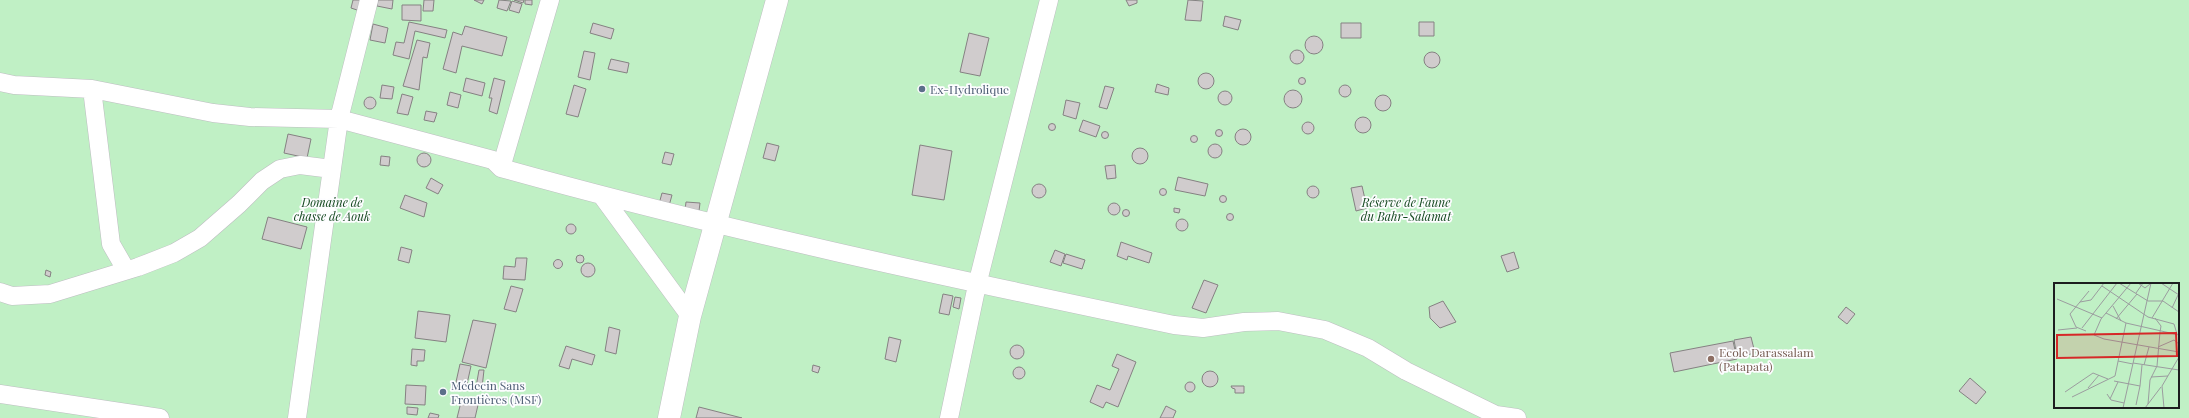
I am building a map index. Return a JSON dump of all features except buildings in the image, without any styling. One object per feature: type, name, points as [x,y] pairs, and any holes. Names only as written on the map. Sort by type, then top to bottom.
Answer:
[{"type":"main road","points":[[669,418],[690,316],[777,0]]},
{"type":"street","points":[[296,418],[339,119],[369,0]]},
{"type":"street","points":[[501,168],[550,0]]},
{"type":"street","points":[[949,418],[977,285],[1049,0]]},
{"type":"street","points":[[5,86],[92,89],[213,113],[250,117],[339,119],[493,160],[501,168],[602,196],[717,222],[977,285],[1174,325],[1204,328],[1244,322],[1278,321],[1325,330],[1368,348],[1406,371],[1495,417],[1517,418]]},
{"type":"street","points":[[92,89],[111,244],[126,270]]},
{"type":"street","points":[[0,292],[12,296],[50,294],[174,253],[200,238],[239,204],[262,181],[280,169],[300,165],[332,169]]},
{"type":"street","points":[[602,196],[690,316]]},
{"type":"street","points":[[0,394],[160,418]]},
{"type":"green space","name":"Réserve de Faune du Bahr-Salamat","points":[[0,0],[2189,0],[2189,418],[0,418]]},
{"type":"place","name":"Ex-Hydrolique","points":[[922,89]]},
{"type":"place","name":"Ecole Darassalam (Patapata)","points":[[1711,359]]},
{"type":"place","name":"Médecin Sans Frontières (MSF)","points":[[443,392]]},
{"type":"park label","name":"Domaine de chasse de Aouk","points":[[332,209]]}]
